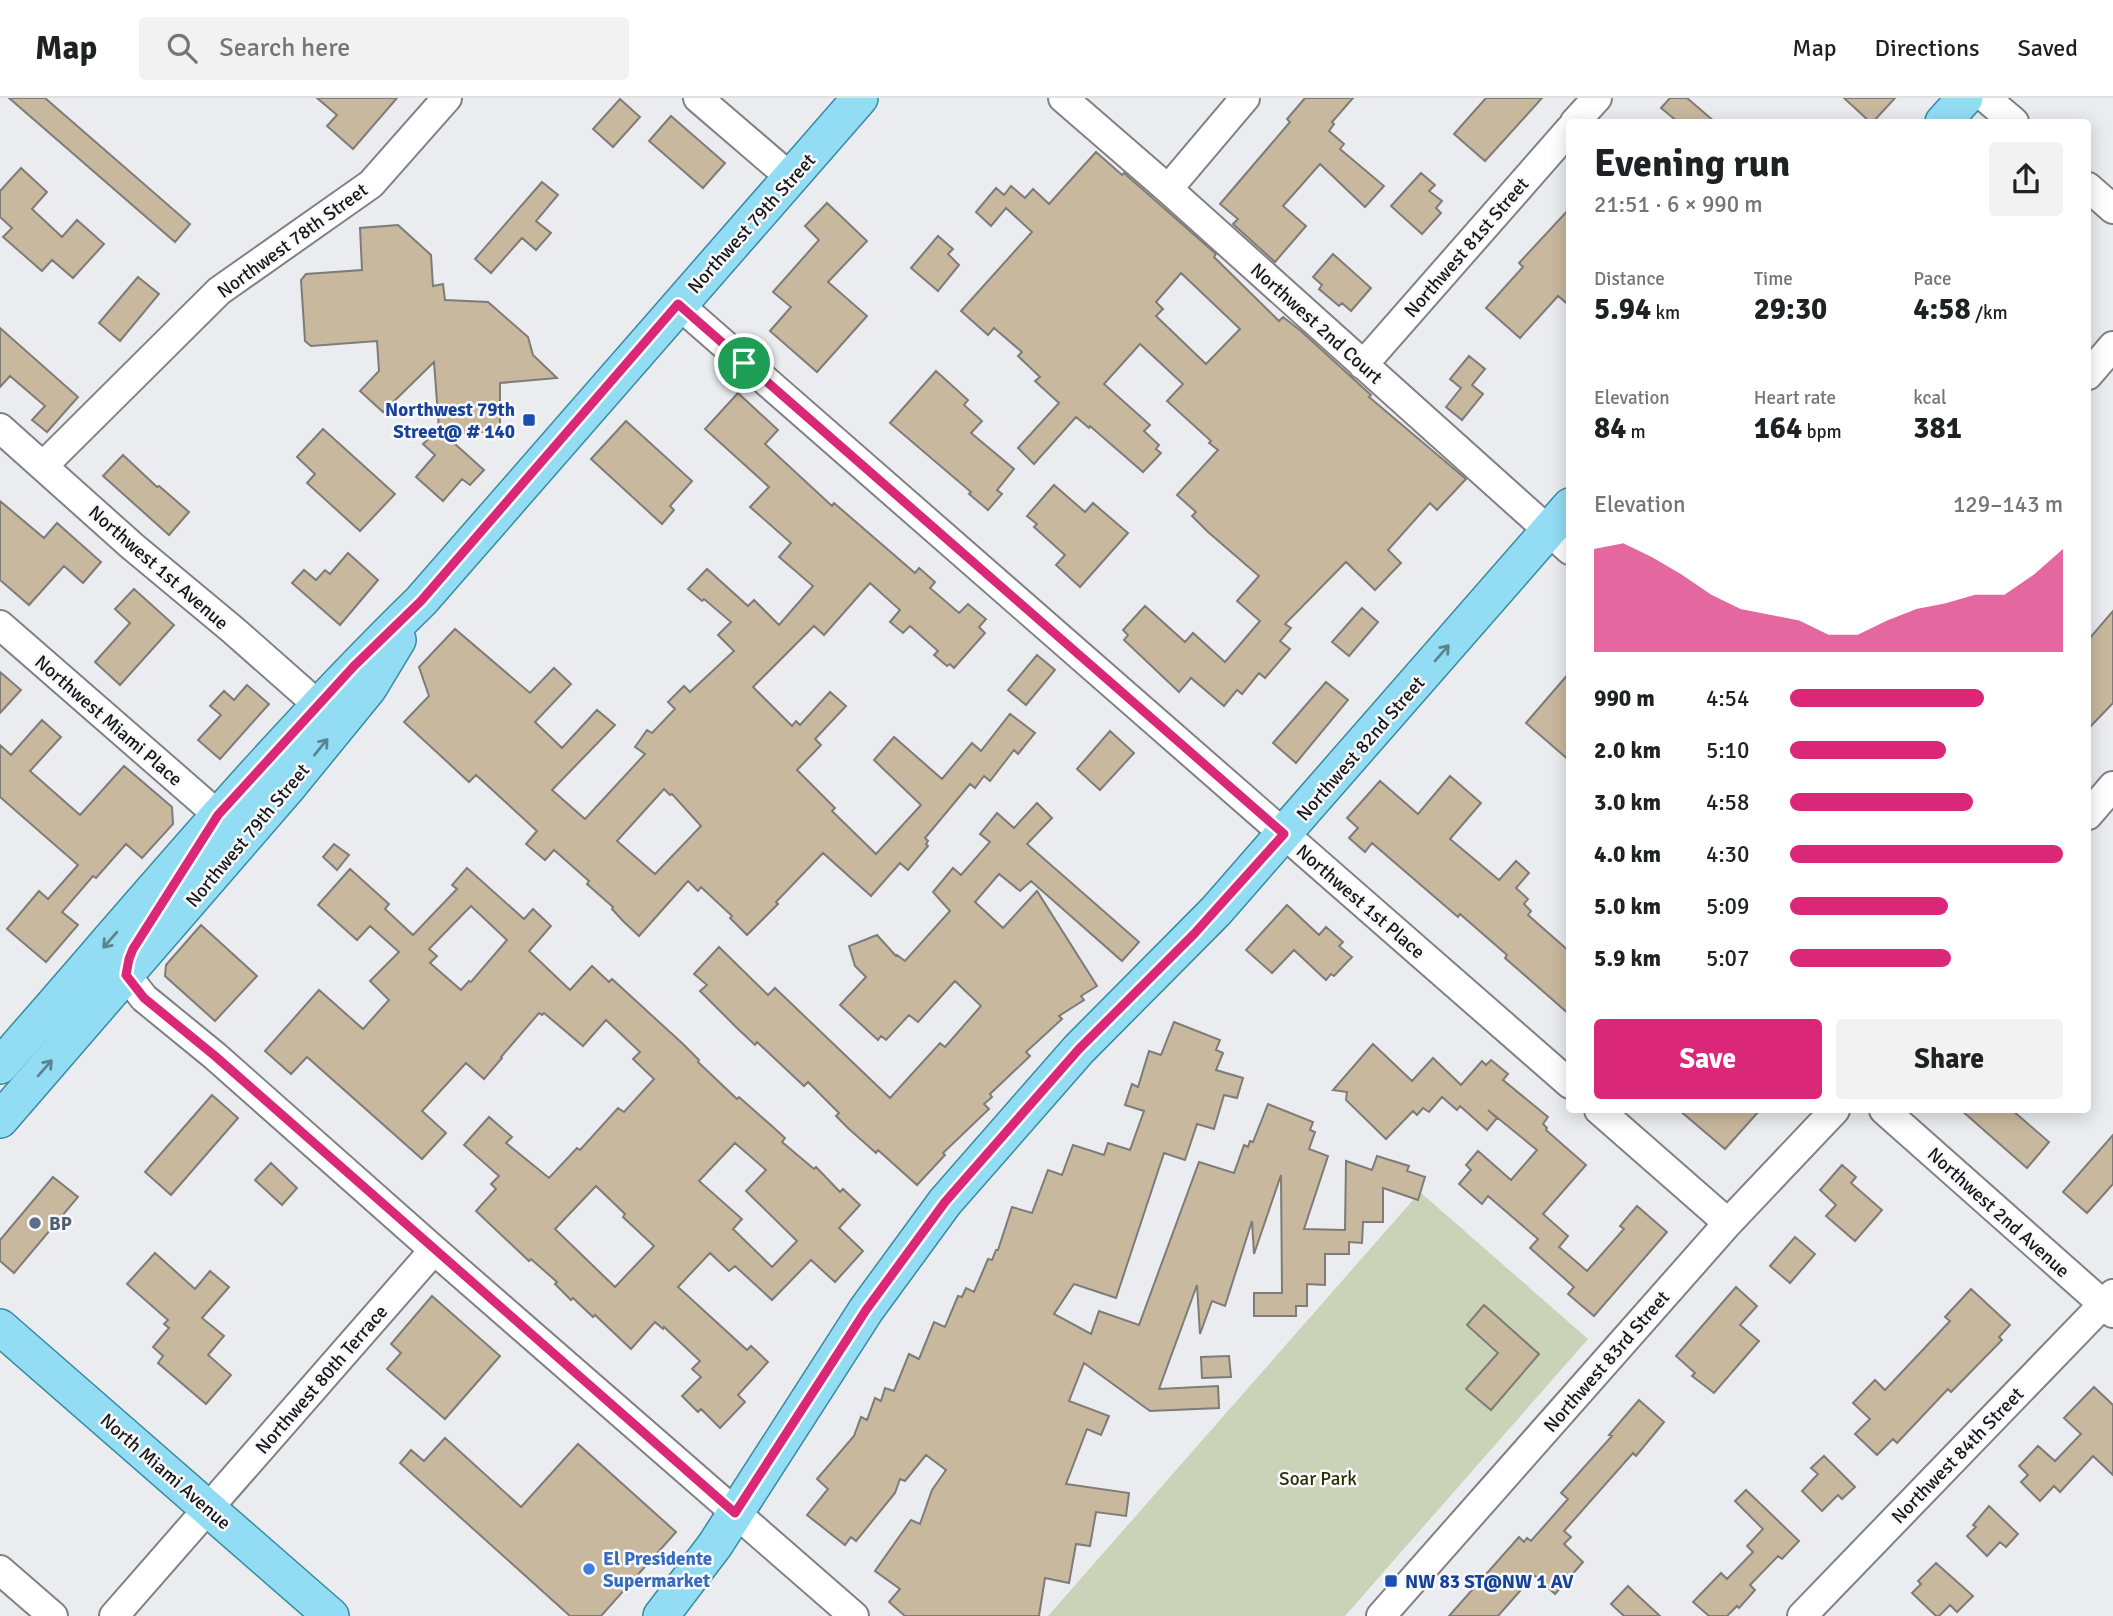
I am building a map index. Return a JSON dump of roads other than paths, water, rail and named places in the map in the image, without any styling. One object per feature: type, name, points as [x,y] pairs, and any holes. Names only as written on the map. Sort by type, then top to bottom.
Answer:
[{"type":"main road","name":"Northwest 79th Street","points":[[0,1066],[218,815],[354,666],[421,601],[860,98]]},
{"type":"main road","points":[[1946,119],[1965,98]]},
{"type":"main road","name":"Northwest 82nd Street","points":[[660,1616],[691,1577],[735,1513],[866,1310],[945,1202],[1079,1049],[1194,934],[1563,529]]},
{"type":"main road","name":"Northwest 79th Street","points":[[0,1120],[247,836],[369,688],[421,601]]},
{"type":"main road","points":[[126,975],[133,949],[218,815]]},
{"type":"main road","name":"North Miami Avenue","points":[[0,1327],[331,1616]]},
{"type":"street","name":"Northwest 78th Street","points":[[43,466],[219,291],[372,184],[447,98]]},
{"type":"street","points":[[698,98],[790,177]]},
{"type":"street","name":"Northwest 2nd Court","points":[[1063,98],[1168,188],[1363,365],[1563,529]]},
{"type":"street","points":[[1168,188],[1245,98]]},
{"type":"street","points":[[1578,119],[1597,98]]},
{"type":"street","points":[[1986,98],[2010,119]]},
{"type":"street","name":"Northwest 81st Street","points":[[1363,365],[1566,134]]},
{"type":"street","points":[[2091,190],[2113,209]]},
{"type":"street","name":"Northwest 1st Place","points":[[678,304],[1566,1081]]},
{"type":"street","points":[[2091,372],[2113,346]]},
{"type":"street","name":"Northwest 1st Avenue","points":[[0,428],[132,546],[318,705]]},
{"type":"street","name":"Northwest Miami Place","points":[[0,625],[218,815]]},
{"type":"street","points":[[2091,812],[2113,786]]},
{"type":"street","points":[[126,975],[144,998],[215,1056],[854,1616]]},
{"type":"street","points":[[1602,1113],[1728,1223]]},
{"type":"street","name":"Northwest 83rd Street","points":[[1391,1612],[1728,1223],[1832,1113]]},
{"type":"street","name":"Northwest 2nd Avenue","points":[[1887,1113],[2109,1304]]},
{"type":"street","name":"Northwest 80th Terrace","points":[[114,1616],[434,1250]]},
{"type":"street","name":"Northwest 84th Street","points":[[1802,1616],[2109,1304]]},
{"type":"street","points":[[0,1570],[52,1616]]},
{"type":"place","name":"Northwest 79th Street@ # 140","points":[[529,420]]},
{"type":"place","name":"BP","points":[[35,1223]]},
{"type":"place","name":"El Presidente Supermarket","points":[[589,1569]]},
{"type":"place","name":"NW 83 ST@NW 1 AV","points":[[1391,1581]]},
{"type":"park label","name":"Soar Park","points":[[1318,1478]]}]
